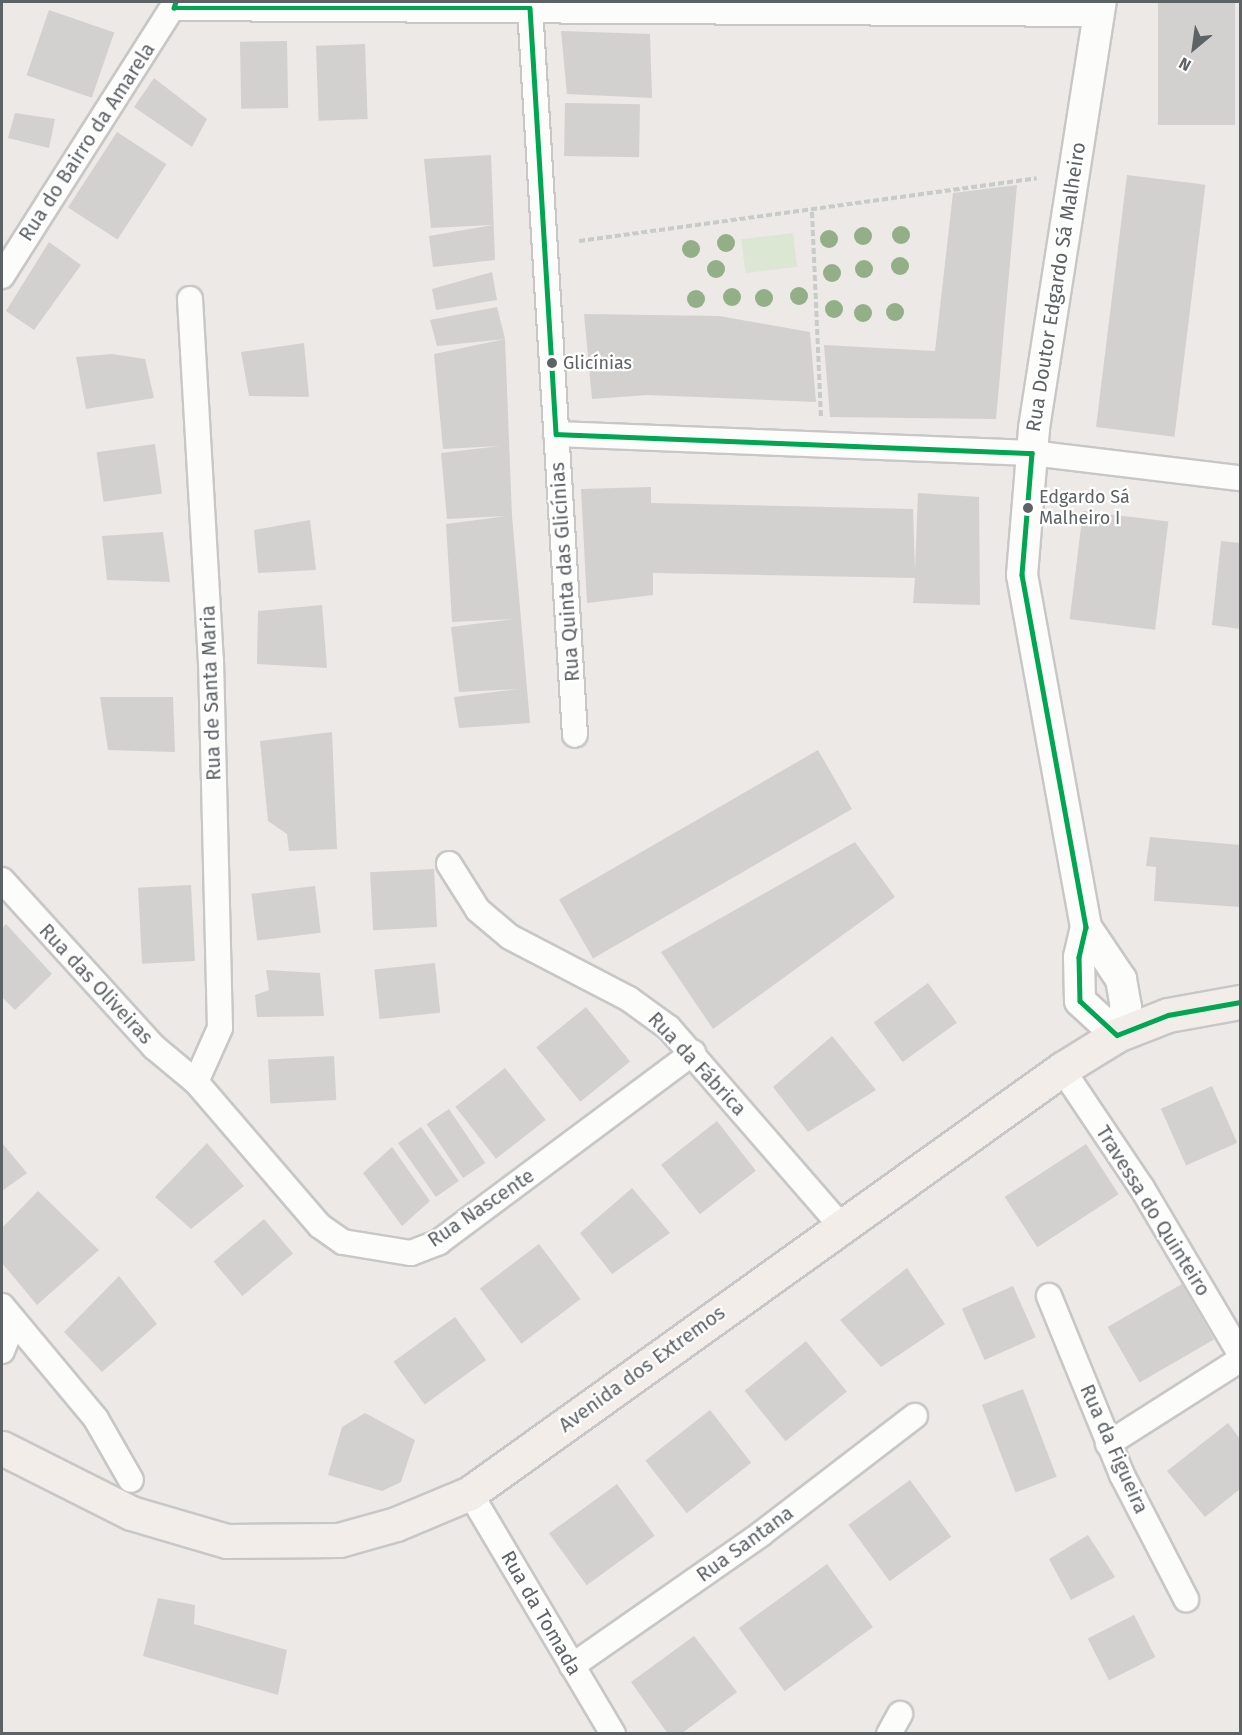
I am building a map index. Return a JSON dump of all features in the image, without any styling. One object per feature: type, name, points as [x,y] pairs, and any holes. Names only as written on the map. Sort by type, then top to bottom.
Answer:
[{"type":"main road","name":"Avenida dos Extremos","points":[[2,1448],[131,1513],[227,1541],[339,1540],[396,1524],[470,1493],[1062,1069],[1117,1035],[1168,1015],[1240,1002]]},
{"type":"street","points":[[175,5],[530,8],[1100,8]]},
{"type":"street","name":"Rua do Bairro da Amarela","points":[[2,276],[175,5]]},
{"type":"street","name":"Rua Quinta das Glicínias","points":[[530,8],[575,735]]},
{"type":"street","name":"Rua Doutor Edgardo Sá Malheiro","points":[[1086,927],[1121,979],[1125,1007],[1117,1035],[1080,1001],[1079,957],[1086,927],[1022,575],[1032,453],[1100,8]]},
{"type":"street","name":"Rua de Santa Maria","points":[[190,299],[211,660],[220,1028],[196,1082]]},
{"type":"street","points":[[556,434],[822,447],[1032,453],[1240,478]]},
{"type":"street","name":"Rua da Fábrica","points":[[449,864],[478,910],[510,937],[648,1010],[693,1053],[841,1226]]},
{"type":"street","name":"Rua das Oliveiras","points":[[2,880],[154,1047],[196,1082]]},
{"type":"street","name":"Rua Nascente","points":[[196,1082],[320,1226],[343,1242],[411,1253],[439,1242],[693,1053]]},
{"type":"street","name":"Travessa do Quinteiro","points":[[1062,1069],[1142,1188],[1240,1354]]},
{"type":"street","name":"Rua da Figueira","points":[[1049,1296],[1108,1444],[1186,1599]]},
{"type":"street","points":[[2,1351],[7,1315]]},
{"type":"street","points":[[7,1315],[96,1419],[131,1480]]},
{"type":"street","points":[[1108,1444],[1240,1360]]},
{"type":"street","name":"Rua Santana","points":[[572,1666],[761,1534],[915,1416]]},
{"type":"street","name":"Rua da Tomada","points":[[470,1493],[613,1734]]},
{"type":"path","points":[[579,241],[812,212],[1037,178]]},
{"type":"path","points":[[812,212],[822,447]]},
{"type":"green space","points":[[793,233],[797,267],[746,273],[741,239]]},
{"type":"building","points":[[1158,2],[1235,2],[1235,125],[1158,125]]},
{"type":"building","points":[[49,10],[114,32],[92,98],[27,75]]},
{"type":"building","points":[[561,31],[650,34],[652,98],[567,94]]},
{"type":"building","points":[[287,41],[288,108],[241,109],[240,42]]},
{"type":"building","points":[[365,44],[368,119],[319,121],[316,46]]},
{"type":"building","points":[[154,78],[207,119],[192,147],[134,107]]},
{"type":"building","points":[[565,103],[640,104],[639,157],[564,156]]},
{"type":"building","points":[[15,113],[55,119],[49,148],[8,138]]},
{"type":"building","points":[[117,132],[166,164],[117,240],[68,207]]},
{"type":"building","points":[[491,155],[495,260],[433,267],[429,236],[493,225],[431,228],[424,159]]},
{"type":"building","points":[[1127,175],[1205,185],[1174,437],[1096,427]]},
{"type":"building","points":[[1017,185],[996,419],[830,417],[824,345],[935,351],[953,193]]},
{"type":"building","points":[[49,242],[81,265],[34,330],[6,311]]},
{"type":"building","points":[[492,272],[497,300],[436,310],[432,289]]},
{"type":"building","points":[[497,307],[505,339],[437,346],[430,320]]},
{"type":"building","points":[[584,314],[719,316],[810,332],[816,402],[648,395],[592,399]]},
{"type":"building","points":[[505,339],[512,516],[530,723],[459,728],[454,697],[519,689],[459,692],[451,627],[513,619],[452,622],[446,524],[507,516],[447,519],[441,453],[500,446],[443,449],[434,354]]},
{"type":"building","points":[[304,343],[309,397],[249,396],[241,352]]},
{"type":"building","points":[[112,354],[145,359],[154,398],[86,409],[76,357]]},
{"type":"building","points":[[155,444],[162,494],[104,502],[97,452]]},
{"type":"building","points":[[651,487],[651,503],[913,509],[915,571],[918,493],[979,497],[980,605],[913,603],[915,578],[653,573],[653,595],[587,603],[581,489]]},
{"type":"building","points":[[1083,511],[1168,521],[1155,630],[1070,619]]},
{"type":"building","points":[[310,520],[316,570],[258,573],[254,530]]},
{"type":"building","points":[[163,532],[170,582],[107,580],[102,536]]},
{"type":"building","points":[[1221,541],[1240,543],[1240,629],[1212,625]]},
{"type":"building","points":[[322,605],[327,668],[257,664],[258,611]]},
{"type":"building","points":[[100,697],[173,697],[175,752],[108,750]]},
{"type":"building","points":[[332,732],[337,849],[289,851],[287,834],[268,821],[260,741]]},
{"type":"building","points":[[818,750],[852,809],[593,958],[559,900]]},
{"type":"building","points":[[1150,837],[1240,845],[1240,907],[1154,901],[1156,867],[1146,866]]},
{"type":"building","points":[[855,842],[895,897],[713,1029],[661,952]]},
{"type":"building","points":[[434,869],[437,927],[373,930],[370,872]]},
{"type":"building","points":[[191,885],[195,961],[142,964],[138,888]]},
{"type":"building","points":[[315,886],[321,933],[257,940],[251,894]]},
{"type":"building","points":[[6,924],[52,974],[15,1010],[2,997],[2,929]]},
{"type":"building","points":[[435,963],[440,1013],[380,1019],[374,969]]},
{"type":"building","points":[[266,970],[320,973],[324,1016],[257,1017],[255,995],[269,990]]},
{"type":"building","points":[[928,983],[957,1023],[903,1062],[874,1022]]},
{"type":"building","points":[[586,1007],[630,1061],[580,1102],[536,1047]]},
{"type":"building","points":[[832,1036],[876,1090],[808,1132],[773,1087]]},
{"type":"building","points":[[334,1056],[336,1100],[270,1103],[268,1059]]},
{"type":"building","points":[[505,1068],[546,1120],[496,1159],[455,1107]]},
{"type":"building","points":[[1212,1086],[1237,1143],[1186,1165],[1161,1109]]},
{"type":"building","points":[[449,1109],[485,1163],[463,1178],[427,1124]]},
{"type":"building","points":[[717,1121],[756,1171],[700,1214],[661,1165]]},
{"type":"building","points":[[421,1127],[459,1181],[436,1197],[398,1143]]},
{"type":"building","points":[[2,1143],[27,1173],[2,1191]]},
{"type":"building","points":[[207,1143],[244,1186],[191,1229],[155,1197]]},
{"type":"building","points":[[1086,1144],[1119,1194],[1037,1247],[1005,1197]]},
{"type":"building","points":[[392,1147],[430,1201],[402,1226],[363,1173]]},
{"type":"building","points":[[632,1188],[670,1233],[612,1274],[580,1233]]},
{"type":"building","points":[[38,1191],[99,1250],[37,1305],[2,1263],[2,1228]]},
{"type":"building","points":[[264,1219],[293,1253],[242,1296],[213,1261]]},
{"type":"building","points":[[539,1244],[581,1299],[521,1344],[480,1289]]},
{"type":"building","points":[[907,1268],[945,1324],[881,1367],[840,1320]]},
{"type":"building","points":[[119,1276],[157,1324],[102,1372],[64,1332]]},
{"type":"building","points":[[1182,1284],[1214,1339],[1140,1382],[1108,1327]]},
{"type":"building","points":[[1013,1286],[1036,1337],[985,1360],[962,1309]]},
{"type":"building","points":[[455,1317],[486,1360],[425,1405],[394,1362]]},
{"type":"building","points":[[806,1341],[847,1392],[786,1441],[745,1391]]},
{"type":"building","points":[[1023,1389],[1057,1477],[1016,1493],[982,1405]]},
{"type":"building","points":[[710,1410],[751,1463],[687,1513],[645,1460]]},
{"type":"building","points":[[365,1413],[415,1440],[401,1482],[382,1491],[328,1475],[342,1427]]},
{"type":"building","points":[[1228,1423],[1240,1439],[1240,1489],[1205,1517],[1167,1471]]},
{"type":"building","points":[[910,1480],[951,1537],[890,1581],[849,1525]]},
{"type":"building","points":[[617,1484],[655,1536],[587,1585],[549,1533]]},
{"type":"building","points":[[1088,1535],[1115,1577],[1071,1600],[1049,1559]]},
{"type":"building","points":[[827,1564],[873,1627],[785,1691],[739,1628]]},
{"type":"building","points":[[158,1598],[195,1605],[194,1624],[287,1650],[278,1695],[143,1656]]},
{"type":"building","points":[[1134,1615],[1155,1657],[1109,1680],[1088,1639]]},
{"type":"building","points":[[694,1636],[737,1692],[681,1734],[668,1734],[631,1682]]},
{"type":"transit line","points":[[176,2],[174,8],[530,8],[556,434],[1032,453],[1022,575],[1086,927],[1079,957],[1080,1001],[1117,1035]]},
{"type":"transit line","points":[[1117,1035],[1168,1015],[1240,1002]]},
{"type":"place","name":"Glicínias","points":[[552,363]]},
{"type":"place","name":"Edgardo Sá Malheiro I","points":[[1028,508]]}]
